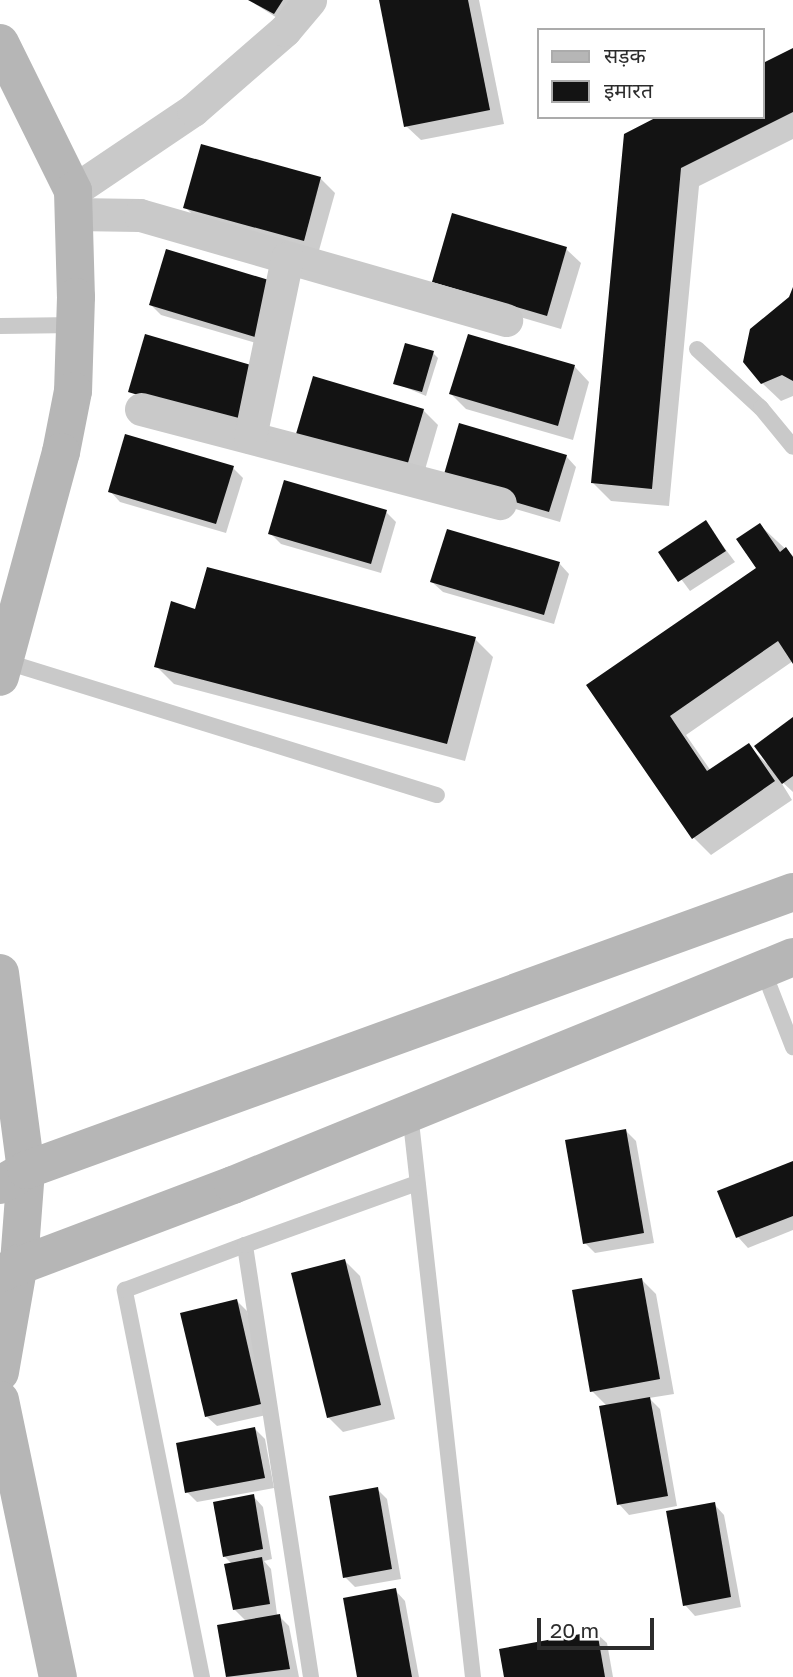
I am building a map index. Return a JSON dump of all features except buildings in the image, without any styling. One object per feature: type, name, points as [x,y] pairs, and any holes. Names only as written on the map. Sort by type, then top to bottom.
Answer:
[{"type":"main road","points":[[0,43],[74,202],[76,325],[73,391],[61,452],[3,670]]},
{"type":"main road","points":[[13,1178],[793,892]]},
{"type":"main road","points":[[9,1268],[233,1185],[778,964]]},
{"type":"main road","points":[[0,974],[13,1178],[0,1372]]},
{"type":"main road","points":[[0,1400],[58,1677]]},
{"type":"street","points":[[74,202],[193,110],[285,30],[310,0]]},
{"type":"street","points":[[74,202],[140,215],[506,320]]},
{"type":"street","points":[[250,437],[287,258]]},
{"type":"street","points":[[141,409],[500,503]]},
{"type":"lane","points":[[0,326],[76,325]]},
{"type":"lane","points":[[696,349],[761,408],[793,447]]},
{"type":"lane","points":[[3,670],[437,795]]},
{"type":"lane","points":[[778,964],[793,1047]]},
{"type":"lane","points":[[410,1113],[473,1677]]},
{"type":"lane","points":[[202,1677],[125,1290],[417,1183]]},
{"type":"lane","points":[[245,1245],[311,1677]]}]
